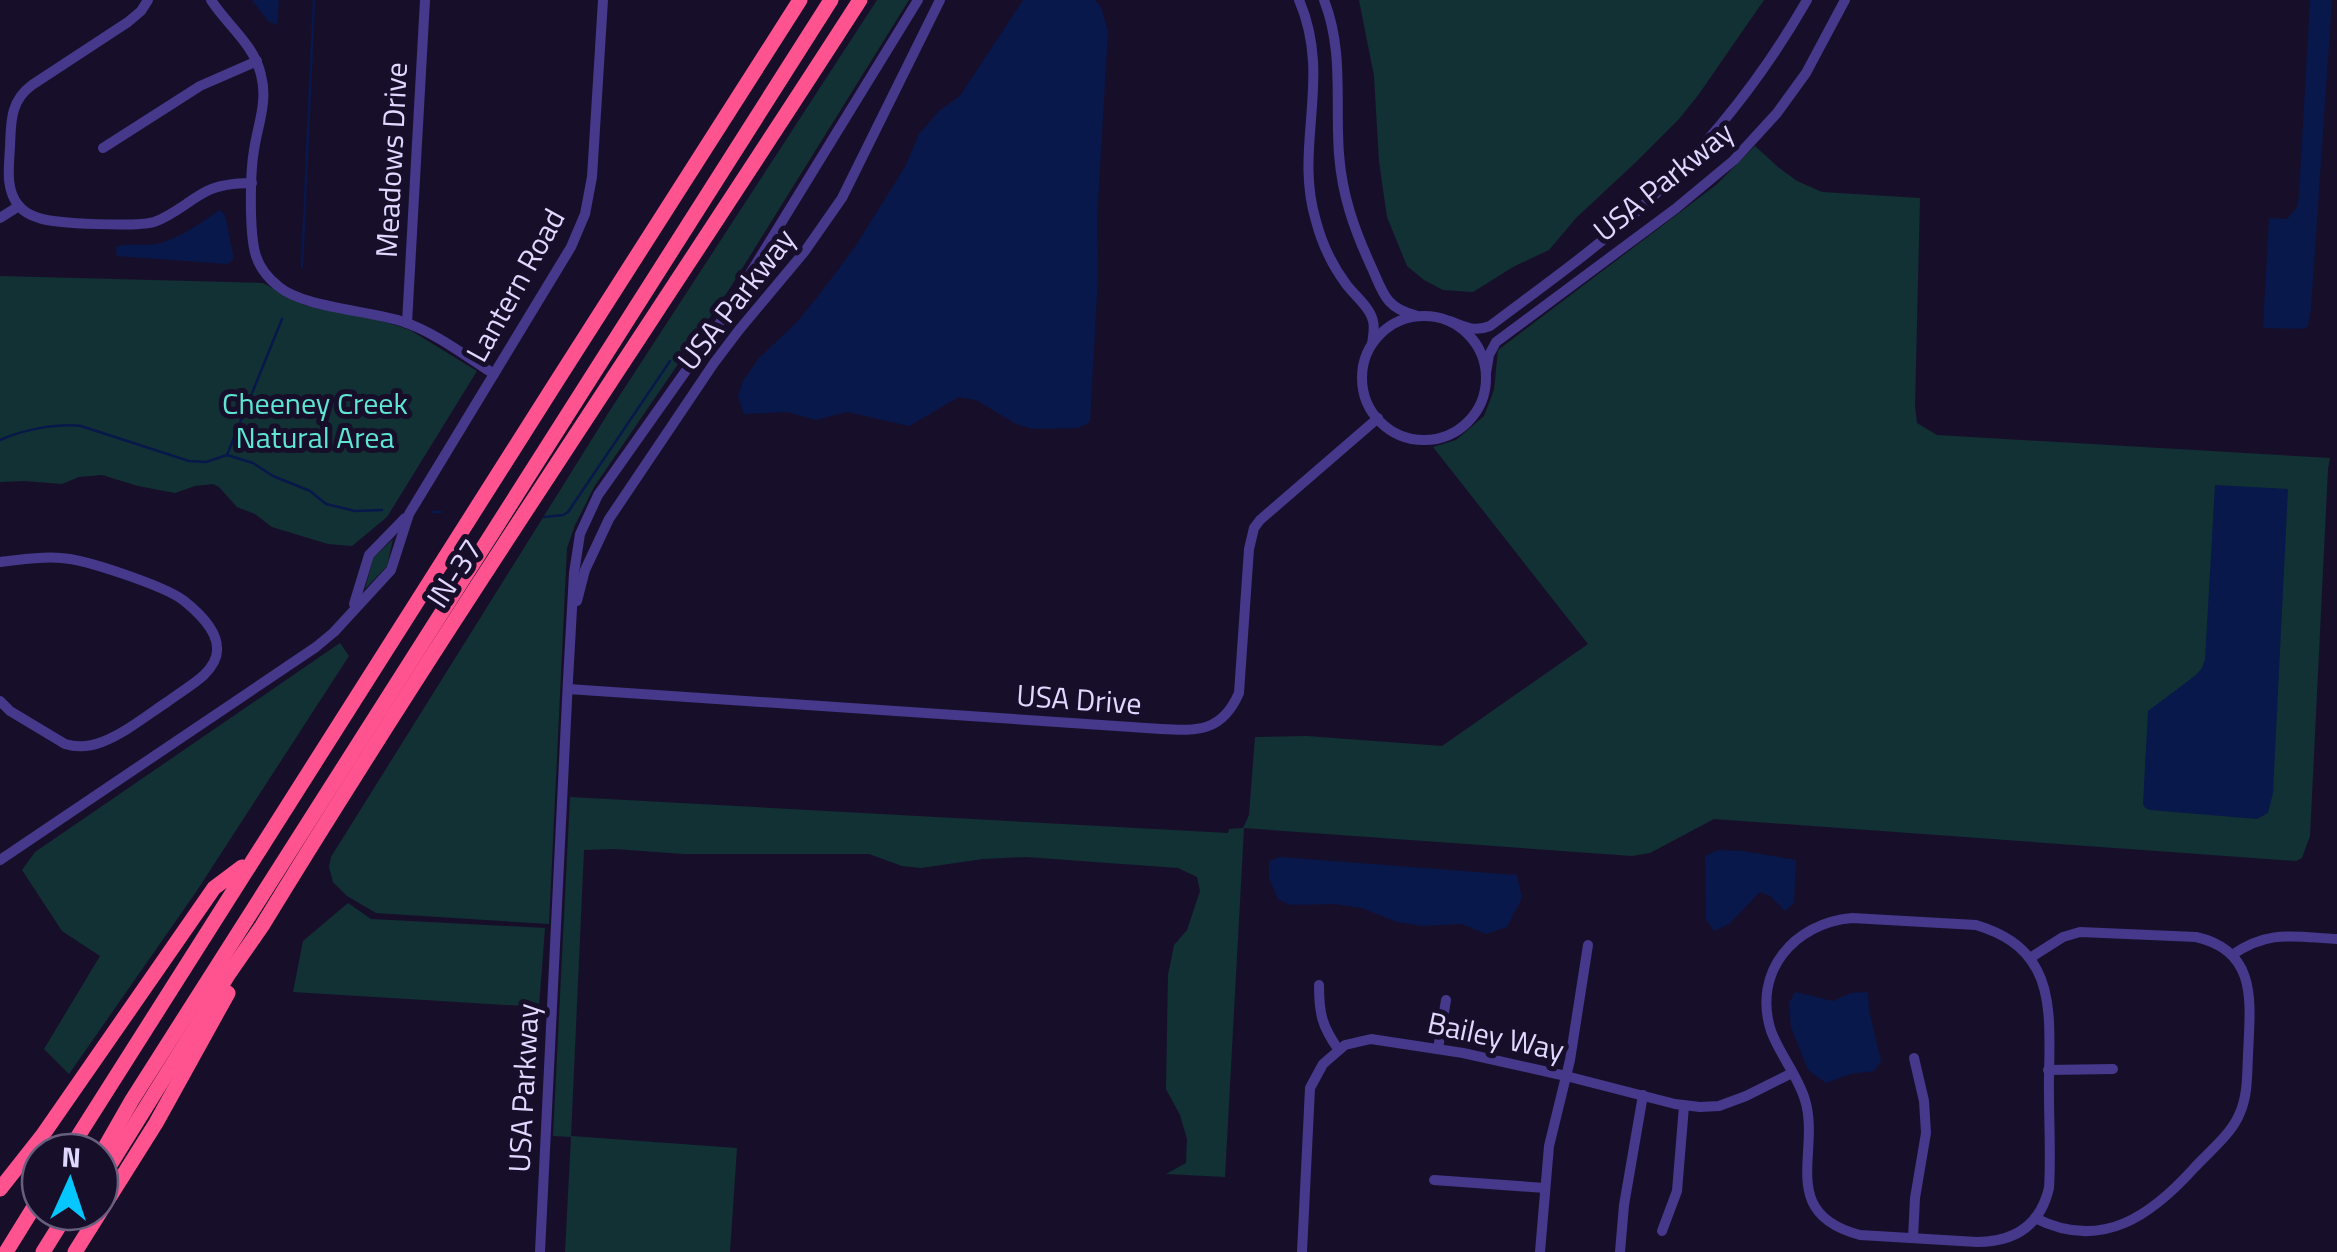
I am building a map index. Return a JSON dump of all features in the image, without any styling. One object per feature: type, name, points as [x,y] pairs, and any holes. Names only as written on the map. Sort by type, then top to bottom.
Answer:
[{"type":"highway","points":[[80,1132],[249,861],[800,0]]},
{"type":"highway","points":[[114,1132],[831,0]]},
{"type":"highway","name":"IN-37","points":[[120,1149],[550,474],[860,0]]},
{"type":"highway","points":[[0,1189],[42,1136],[214,888],[249,861]]},
{"type":"highway","points":[[75,1252],[156,1123],[262,926]]},
{"type":"highway","points":[[6,1252],[20,1230]]},
{"type":"street","points":[[148,0],[128,22],[20,95],[11,119],[8,178],[12,194],[20,206],[48,220],[140,224],[162,218],[212,189],[252,183]]},
{"type":"street","points":[[210,0],[246,42],[262,77],[264,96],[252,183],[253,239],[263,272],[276,285],[301,299],[407,323],[494,374]]},
{"type":"street","name":"Meadows Drive","points":[[407,323],[424,0]]},
{"type":"street","name":"Lantern Road","points":[[352,611],[369,555],[409,514],[570,247],[585,214],[594,161],[602,0]]},
{"type":"street","name":"USA Parkway","points":[[540,1252],[578,546],[592,506],[719,324],[918,0]]},
{"type":"street","name":"USA Parkway","points":[[571,627],[585,570],[608,519],[722,352],[831,217],[940,0]]},
{"type":"street","points":[[1299,0],[1314,51],[1308,158],[1312,208],[1332,262],[1373,318],[1374,334],[1362,383],[1370,408],[1378,418]]},
{"type":"street","name":"USA Parkway","points":[[1324,0],[1337,54],[1341,182],[1349,214],[1384,296],[1396,309],[1479,329],[1490,326],[1573,264],[1645,204],[1734,108],[1808,0]]},
{"type":"street","name":"USA Parkway","points":[[1378,418],[1395,432],[1416,439],[1449,435],[1468,422],[1484,395],[1489,355],[1496,342],[1688,199],[1743,152],[1806,74],[1845,0]]},
{"type":"street","points":[[103,148],[200,86],[257,61]]},
{"type":"street","points":[[0,218],[20,206]]},
{"type":"street","points":[[1372,345],[1393,324],[1421,316]]},
{"type":"street","points":[[1450,321],[1478,346],[1486,373]]},
{"type":"street","name":"USA Drive","points":[[568,689],[1201,730],[1225,717],[1238,693],[1248,549],[1254,528],[1275,505],[1378,418]]},
{"type":"street","name":"Lantern Road","points":[[1,859],[334,632],[391,570],[409,514]]},
{"type":"street","points":[[0,562],[78,560],[172,594],[199,614],[214,634],[217,651],[212,665],[196,682],[127,728],[91,746],[65,744],[10,712],[0,701]]},
{"type":"street","points":[[1836,919],[1962,923],[1991,930],[2016,944],[2030,958],[2043,984],[2048,1070],[2050,1188],[2035,1218],[2020,1232],[1996,1242],[1876,1237],[1848,1232],[1818,1210],[1809,1192],[1805,1174],[1807,1108],[1771,1031],[1767,994],[1770,982],[1781,956],[1798,938],[1836,919]]},
{"type":"street","points":[[2030,958],[2063,937],[2080,932],[2196,937],[2210,940],[2232,955],[2242,968],[2251,1000],[2246,1095],[2237,1121],[2158,1208],[2132,1227],[2102,1237],[2082,1238],[2049,1228],[2035,1218]]},
{"type":"street","points":[[2232,955],[2253,941],[2272,937],[2337,939]]},
{"type":"street","points":[[1540,1252],[1553,1128],[1566,1076],[1588,944]]},
{"type":"street","points":[[1302,1252],[1310,1088],[1322,1064],[1338,1049],[1323,1024],[1318,985]]},
{"type":"street","points":[[1438,1049],[1446,1000]]},
{"type":"street","name":"Bailey Way","points":[[1338,1049],[1371,1039],[1438,1049],[1684,1106]]},
{"type":"street","points":[[1913,1238],[1926,1133],[1924,1101],[1914,1058]]},
{"type":"street","points":[[2048,1070],[2113,1069]]},
{"type":"street","points":[[1662,1231],[1678,1191],[1684,1106],[1719,1106],[1792,1073]]},
{"type":"street","points":[[1620,1252],[1643,1095]]},
{"type":"street","points":[[1434,1180],[1545,1188]]},
{"type":"green space","points":[[877,0],[909,0],[730,288],[594,487],[575,525],[567,548],[549,924],[376,913],[347,896],[333,882],[331,857],[607,415]]},
{"type":"green space","points":[[1359,0],[1764,0],[1679,119],[1576,218],[1549,250],[1473,292],[1443,290],[1407,266],[1387,217],[1374,76]]},
{"type":"green space","points":[[1755,146],[1797,181],[1822,192],[1920,198],[1915,406],[1917,423],[1937,435],[2330,458],[2310,836],[2302,858],[2296,861],[1714,819],[1650,853],[1632,856],[1244,828],[1225,1177],[1166,1174],[1186,1163],[1187,1139],[1166,1089],[1168,975],[1174,945],[1187,930],[1200,891],[1197,877],[1178,868],[1026,857],[921,868],[902,866],[869,854],[584,850],[571,1136],[737,1148],[730,1252],[565,1252],[571,1137],[553,1136],[570,797],[1228,833],[1229,829],[1243,828],[1249,815],[1255,737],[1307,736],[1442,746],[1588,644],[1433,447],[1456,440],[1484,416],[1494,390],[1498,350],[1716,185]]},
{"type":"green space","name":"Cheeney Creek Natural Area","points":[[0,276],[263,283],[304,305],[377,319],[410,330],[477,371],[387,517],[352,546],[328,544],[272,527],[237,507],[213,484],[175,493],[102,475],[79,477],[62,484],[0,482]]},
{"type":"green space","points":[[393,539],[387,566],[365,589],[373,558]]},
{"type":"green space","points":[[340,643],[349,656],[196,892],[69,1074],[44,1049],[100,956],[62,931],[22,870],[35,852]]},
{"type":"green space","points":[[348,903],[371,919],[545,928],[539,1007],[293,992],[303,941]]},
{"type":"shaded area","points":[[252,0],[279,0],[277,25],[268,21]]},
{"type":"shaded area","points":[[1023,0],[1095,0],[1108,31],[1090,422],[1078,428],[1033,429],[1016,424],[976,400],[959,397],[909,426],[847,412],[816,420],[787,412],[744,414],[738,396],[743,381],[759,358],[797,322],[855,247],[906,165],[919,134],[939,111],[960,96]]},
{"type":"shaded area","points":[[2310,0],[2332,0],[2311,309],[2304,329],[2263,328],[2269,218],[2287,219],[2297,207],[2299,195]]},
{"type":"shaded area","points":[[220,210],[225,215],[234,259],[227,264],[117,256],[116,247],[164,242]]},
{"type":"shaded area","points":[[2215,485],[2288,489],[2273,793],[2268,813],[2257,819],[2150,810],[2143,804],[2148,711],[2196,675],[2205,659]]},
{"type":"shaded area","points":[[1718,850],[1796,860],[1794,903],[1785,911],[1760,892],[1729,924],[1714,931],[1706,920],[1705,856]]},
{"type":"shaded area","points":[[1280,857],[1517,875],[1522,898],[1507,927],[1486,934],[1462,924],[1423,926],[1397,922],[1362,908],[1290,905],[1278,899],[1269,878],[1269,861]]},
{"type":"shaded area","points":[[1795,992],[1833,1001],[1851,993],[1868,992],[1881,1061],[1874,1071],[1826,1083],[1808,1070],[1791,1027],[1789,1003]]},
{"type":"waterway","points":[[302,267],[314,0]]},
{"type":"waterway","points":[[227,455],[282,319]]},
{"type":"waterway","points":[[544,517],[568,512],[670,361]]},
{"type":"waterway","points":[[0,440],[40,428],[81,426],[189,461],[206,462],[227,455],[253,463],[310,491],[326,504],[355,511],[382,510]]},
{"type":"waterway","points":[[432,512],[441,512]]}]
